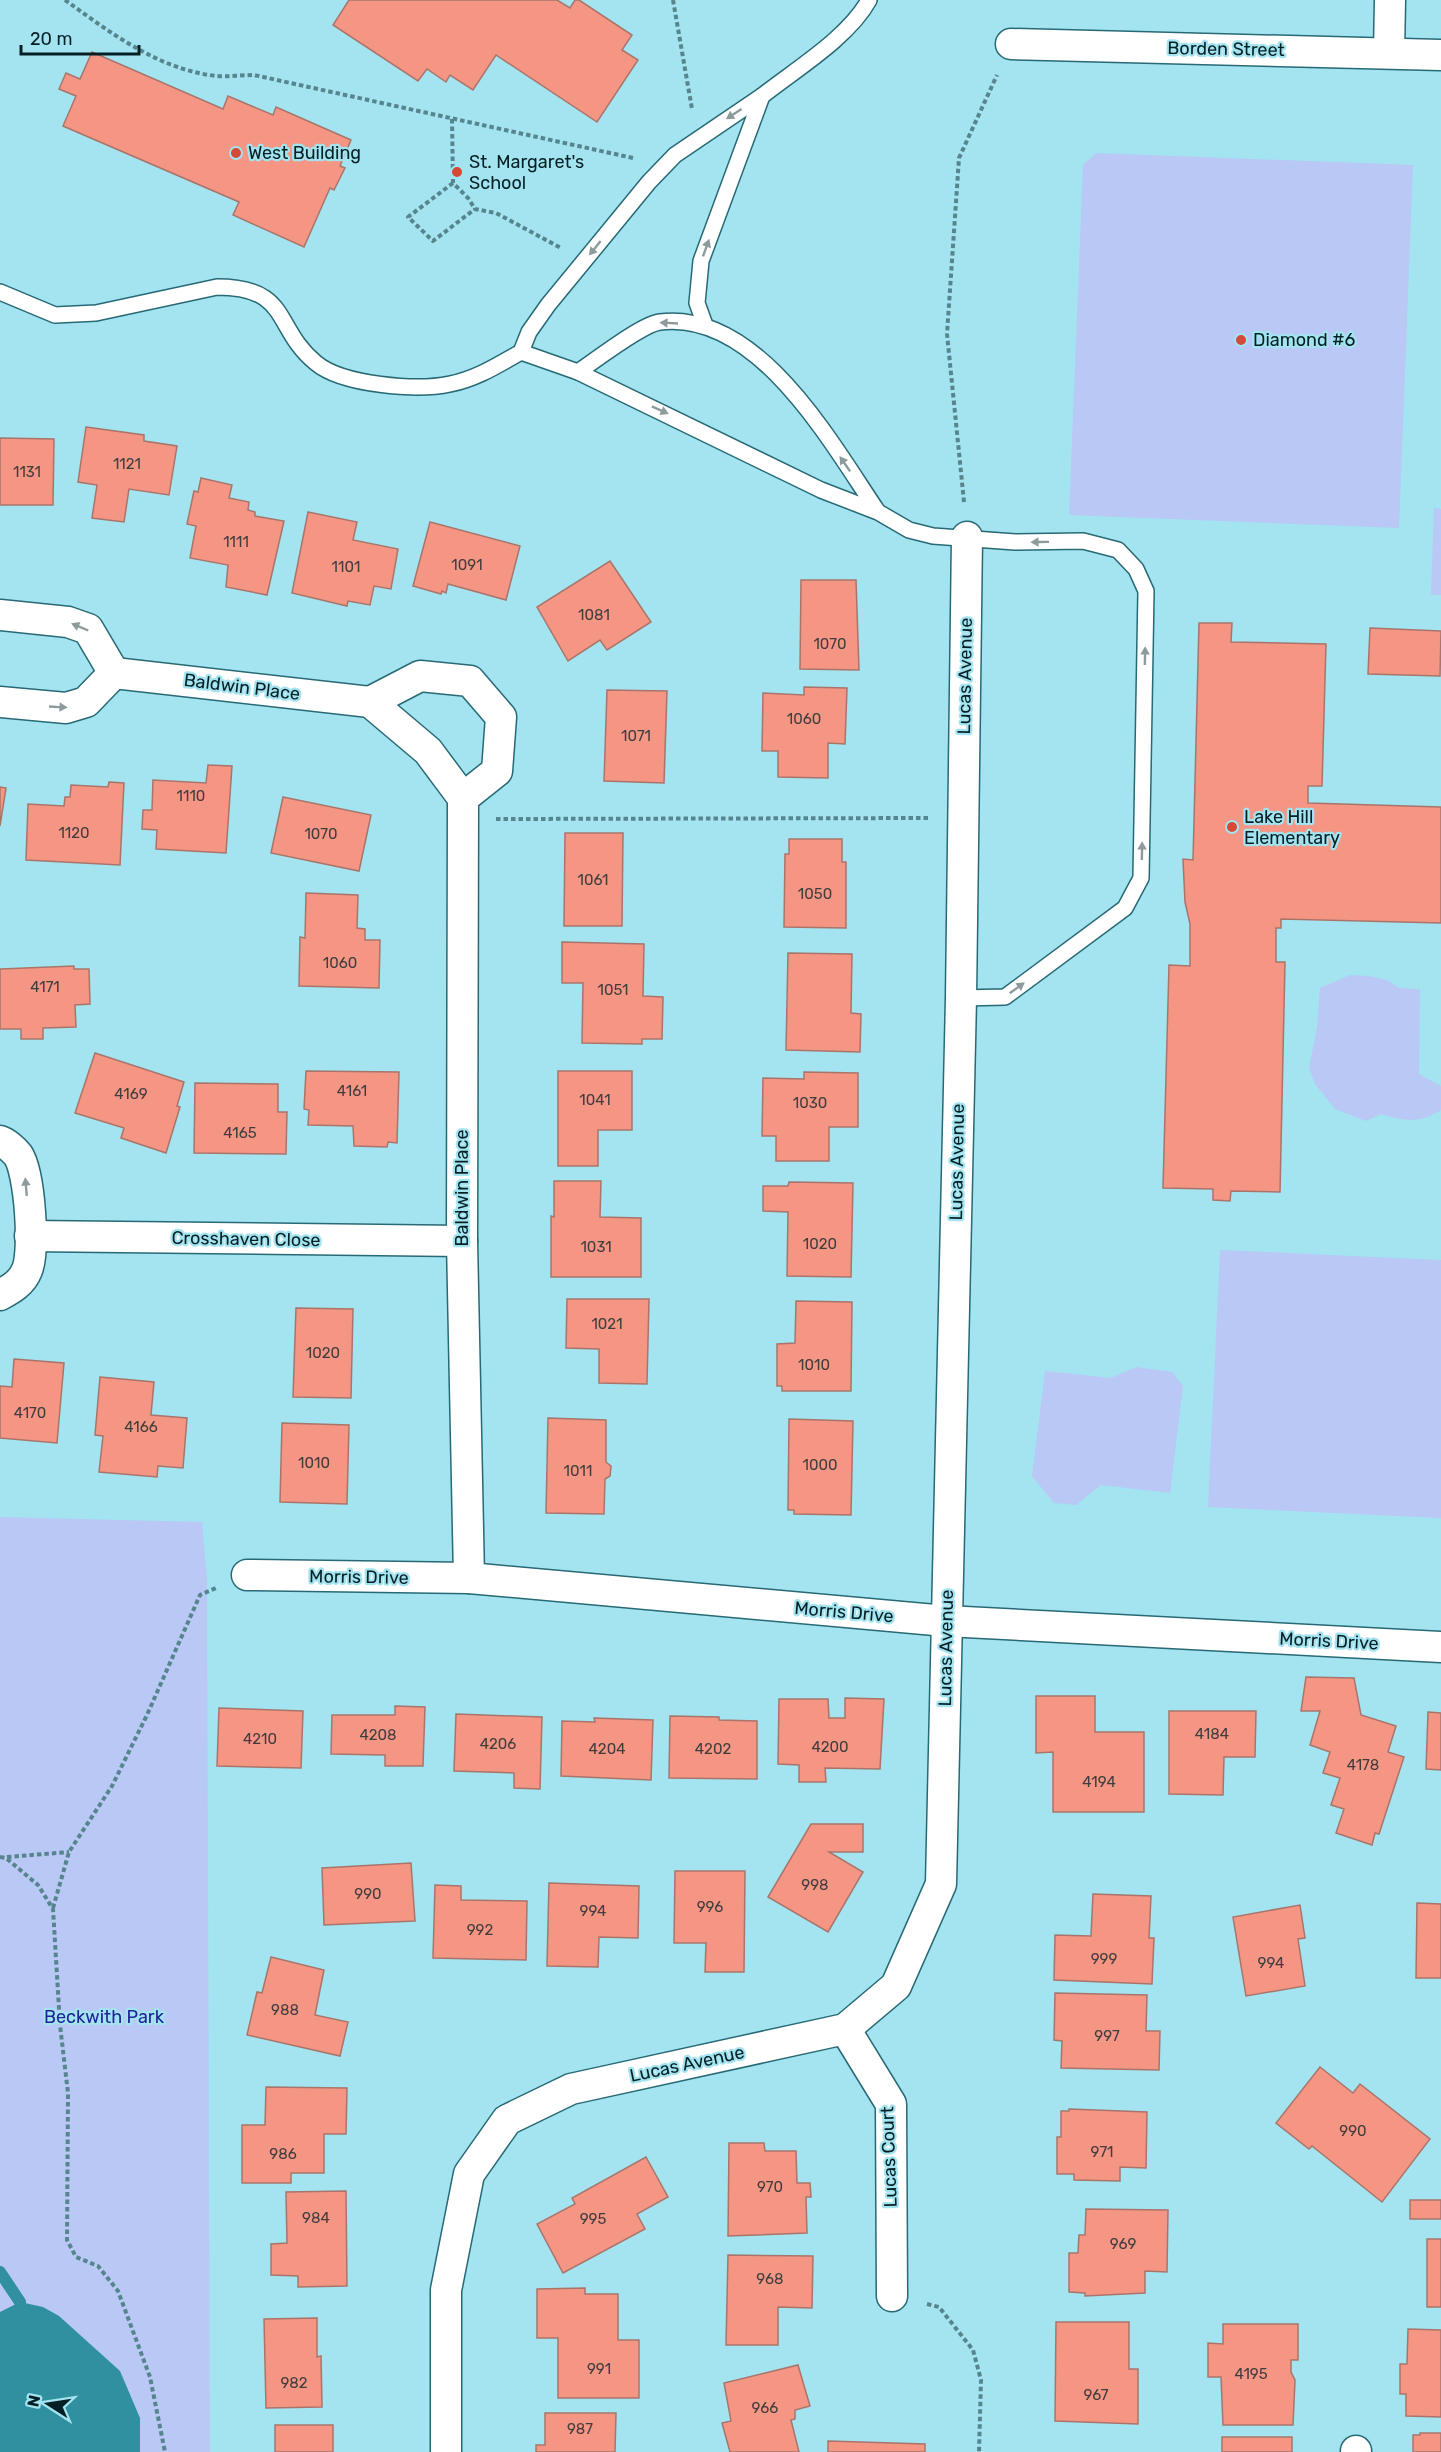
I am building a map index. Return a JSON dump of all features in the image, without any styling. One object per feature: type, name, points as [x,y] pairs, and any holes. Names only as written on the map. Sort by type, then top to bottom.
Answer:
[{"type":"street","points":[[1389,53],[1390,0]]},
{"type":"street","name":"Borden Street","points":[[1011,44],[1441,55]]},
{"type":"street","name":"Lucas Avenue","points":[[446,2452],[446,2290],[469,2174],[507,2120],[571,2089],[845,2030],[896,1986],[941,1884],[962,998],[967,537]]},
{"type":"street","points":[[0,615],[68,622],[88,629],[114,673],[86,702],[66,708],[0,702]]},
{"type":"street","name":"Baldwin Place","points":[[114,673],[370,702]]},
{"type":"street","points":[[420,676],[470,681],[501,717],[497,771],[463,808],[428,751],[370,702],[420,676]]},
{"type":"street","name":"Baldwin Place","points":[[463,808],[462,1241],[469,1578]]},
{"type":"street","points":[[0,1141],[18,1155],[25,1170],[32,1255],[27,1273],[15,1287],[0,1295]]},
{"type":"street","name":"Crosshaven Close","points":[[30,1236],[462,1241]]},
{"type":"street","name":"Morris Drive","points":[[247,1575],[469,1578],[946,1621],[1441,1647]]},
{"type":"street","name":"Lucas Court","points":[[845,2030],[891,2104],[892,2296]]},
{"type":"lane","points":[[0,292],[55,315],[96,313],[217,287],[244,289],[269,302],[283,316],[296,341],[316,363],[333,373],[358,380],[419,386],[450,384],[480,375],[521,352],[529,332],[649,182],[697,139],[762,96],[830,43],[863,11],[869,0]]},
{"type":"lane","points":[[705,325],[697,303],[701,261],[762,96]]},
{"type":"lane","points":[[578,372],[659,322],[705,325],[720,330],[771,366],[813,420],[878,512]]},
{"type":"lane","points":[[521,352],[578,372],[821,490],[878,512],[909,530],[933,536],[1015,542],[1083,541],[1118,550],[1136,569],[1146,591],[1141,878],[1125,908],[1005,997],[962,998]]},
{"type":"path","points":[[65,0],[138,50],[173,66],[217,76],[254,75],[666,166]]},
{"type":"path","points":[[673,0],[697,139]]},
{"type":"path","points":[[967,537],[947,334],[959,158],[1011,44]]},
{"type":"path","points":[[452,119],[453,183],[475,209],[496,213],[585,260]]},
{"type":"path","points":[[453,183],[408,217],[433,241],[475,209]]},
{"type":"path","points":[[463,808],[964,818]]},
{"type":"path","points":[[165,2452],[150,2377],[118,2290],[99,2266],[76,2257],[67,2240],[68,2093],[60,2025],[53,1909],[69,1852],[112,1786],[147,1715],[200,1595],[247,1575]]},
{"type":"path","points":[[0,1857],[69,1852]]},
{"type":"path","points":[[6,1857],[38,1885],[53,1909]]},
{"type":"path","points":[[892,2296],[939,2307],[973,2350],[981,2380],[979,2452]]},
{"type":"green space","name":"Diamond #6","points":[[1096,153],[1413,165],[1399,528],[1069,515],[1083,165]]},
{"type":"green space","points":[[1434,508],[1441,509],[1441,595],[1431,595]]},
{"type":"green space","points":[[1350,975],[1387,980],[1399,988],[1420,989],[1419,1074],[1441,1086],[1441,1110],[1426,1118],[1404,1120],[1381,1114],[1366,1121],[1335,1109],[1315,1084],[1309,1068],[1317,1027],[1320,988]]},
{"type":"green space","points":[[1220,1250],[1441,1260],[1441,1518],[1208,1507]]},
{"type":"green space","points":[[1136,1367],[1172,1372],[1183,1386],[1170,1493],[1101,1485],[1076,1505],[1054,1503],[1032,1476],[1045,1371],[1111,1378]]},
{"type":"green space","name":"Beckwith Park","points":[[0,1517],[202,1522],[207,1581],[210,2452],[0,2452]]},
{"type":"shaded area","points":[[20,2302],[43,2307],[59,2316],[120,2371],[140,2418],[140,2452],[0,2452],[0,2312]]},
{"type":"building","points":[[349,0],[557,0],[570,8],[575,0],[579,0],[632,35],[622,50],[638,60],[597,122],[496,55],[473,90],[450,75],[446,82],[427,69],[418,81],[333,25]]},
{"type":"building","name":"West Building","points":[[92,52],[223,109],[228,96],[273,115],[276,107],[351,140],[340,166],[345,168],[334,190],[330,188],[304,247],[233,215],[239,202],[63,126],[76,96],[59,89],[66,73],[80,79]]},
{"type":"building","points":[[86,427],[144,435],[144,441],[177,446],[169,495],[129,489],[124,522],[92,518],[97,485],[78,482]]},
{"type":"building","points":[[0,438],[54,439],[53,505],[0,505]]},
{"type":"building","points":[[201,478],[232,485],[229,498],[249,502],[248,510],[255,512],[255,516],[284,521],[267,595],[226,587],[228,565],[190,558],[196,526],[187,524],[194,491],[198,492]]},
{"type":"building","points":[[308,512],[357,522],[353,540],[398,549],[391,589],[374,586],[370,605],[348,601],[347,606],[292,593]]},
{"type":"building","points":[[430,522],[520,546],[506,600],[448,584],[446,593],[442,591],[441,594],[413,586]]},
{"type":"building","points":[[610,561],[651,622],[607,650],[600,640],[568,661],[537,607]]},
{"type":"building","points":[[801,580],[856,580],[859,670],[800,669]]},
{"type":"building","points":[[1199,623],[1232,623],[1231,642],[1326,644],[1322,786],[1308,786],[1308,803],[1441,807],[1441,923],[1281,919],[1281,928],[1276,928],[1276,962],[1285,962],[1280,1192],[1231,1191],[1230,1201],[1213,1200],[1213,1189],[1163,1188],[1169,965],[1190,966],[1190,924],[1185,902],[1183,859],[1193,860]]},
{"type":"building","points":[[1370,628],[1441,631],[1440,676],[1368,674]]},
{"type":"building","points":[[804,687],[847,688],[845,744],[828,743],[828,778],[778,777],[778,751],[762,751],[763,693],[804,695]]},
{"type":"building","points":[[607,690],[667,691],[664,783],[604,781]]},
{"type":"building","points":[[208,765],[232,766],[226,853],[156,849],[157,830],[142,829],[143,810],[152,810],[153,780],[206,783]]},
{"type":"building","points":[[109,782],[124,783],[120,865],[26,860],[28,804],[64,806],[65,797],[70,797],[71,785],[108,787]]},
{"type":"building","points":[[0,787],[6,788],[0,826]]},
{"type":"building","points":[[283,797],[371,815],[359,871],[271,853]]},
{"type":"building","points":[[565,833],[623,833],[622,926],[564,926]]},
{"type":"building","points":[[789,839],[842,839],[842,862],[846,862],[846,928],[784,927],[785,854],[789,854]]},
{"type":"building","points":[[306,893],[358,895],[357,928],[365,929],[365,940],[380,940],[379,988],[299,986],[300,937],[305,938]]},
{"type":"building","points":[[562,942],[644,944],[643,996],[663,997],[662,1039],[642,1039],[642,1044],[582,1043],[583,983],[562,983]]},
{"type":"building","points":[[788,953],[852,954],[851,1013],[861,1014],[860,1052],[786,1050]]},
{"type":"building","points":[[74,966],[74,969],[89,969],[90,1004],[75,1005],[76,1027],[43,1028],[43,1039],[21,1039],[21,1029],[0,1029],[0,969]]},
{"type":"building","points":[[95,1053],[184,1082],[177,1106],[180,1107],[166,1153],[121,1138],[124,1128],[75,1113]]},
{"type":"building","points":[[306,1071],[399,1072],[397,1143],[388,1142],[387,1147],[354,1146],[353,1126],[308,1125],[309,1110],[304,1109]]},
{"type":"building","points":[[558,1071],[632,1071],[632,1130],[598,1130],[598,1166],[558,1166]]},
{"type":"building","points":[[804,1072],[858,1073],[858,1127],[829,1127],[829,1161],[776,1161],[776,1136],[762,1136],[763,1078],[804,1079]]},
{"type":"building","points":[[195,1083],[278,1084],[278,1112],[287,1112],[286,1154],[194,1153]]},
{"type":"building","points":[[554,1181],[601,1181],[600,1217],[641,1218],[641,1277],[551,1277],[551,1216],[554,1217]]},
{"type":"building","points":[[789,1182],[853,1183],[851,1277],[787,1276],[788,1212],[763,1211],[763,1186],[788,1186]]},
{"type":"building","points":[[567,1299],[649,1299],[647,1384],[599,1383],[599,1349],[566,1348]]},
{"type":"building","points":[[796,1301],[852,1302],[851,1391],[782,1391],[782,1386],[777,1386],[777,1344],[795,1343]]},
{"type":"building","points":[[296,1308],[353,1309],[351,1398],[293,1397]]},
{"type":"building","points":[[14,1359],[64,1363],[57,1443],[0,1438],[0,1386],[12,1387]]},
{"type":"building","points":[[100,1377],[154,1382],[151,1415],[187,1418],[183,1468],[158,1466],[157,1477],[99,1472],[103,1436],[95,1435]]},
{"type":"building","points":[[548,1418],[606,1420],[606,1462],[611,1466],[610,1476],[605,1479],[604,1514],[546,1513]]},
{"type":"building","points":[[789,1419],[853,1421],[851,1515],[794,1514],[794,1510],[788,1510]]},
{"type":"building","points":[[282,1423],[349,1425],[347,1504],[280,1502]]},
{"type":"building","points":[[1306,1677],[1354,1678],[1361,1715],[1396,1726],[1388,1752],[1404,1757],[1379,1834],[1375,1833],[1372,1845],[1336,1833],[1344,1809],[1331,1805],[1340,1778],[1323,1773],[1330,1752],[1310,1745],[1320,1711],[1301,1711]]},
{"type":"building","points":[[1036,1696],[1095,1696],[1095,1732],[1144,1732],[1144,1812],[1053,1812],[1053,1752],[1036,1753]]},
{"type":"building","points":[[845,1698],[884,1699],[880,1769],[825,1768],[826,1782],[799,1782],[799,1765],[778,1764],[779,1699],[828,1699],[829,1718],[845,1718]]},
{"type":"building","points":[[395,1706],[425,1707],[423,1766],[385,1766],[385,1755],[331,1754],[332,1715],[395,1715]]},
{"type":"building","points":[[219,1708],[303,1711],[301,1768],[217,1766]]},
{"type":"building","points":[[1169,1711],[1256,1711],[1255,1757],[1224,1757],[1223,1795],[1169,1794]]},
{"type":"building","points":[[1428,1712],[1441,1713],[1441,1770],[1426,1769]]},
{"type":"building","points":[[456,1714],[542,1717],[540,1789],[514,1788],[514,1773],[454,1771]]},
{"type":"building","points":[[670,1716],[719,1717],[719,1720],[757,1721],[757,1779],[669,1778]]},
{"type":"building","points":[[594,1718],[653,1720],[651,1780],[561,1776],[562,1721],[595,1722]]},
{"type":"building","points":[[811,1824],[863,1824],[863,1852],[829,1852],[863,1872],[828,1932],[768,1897]]},
{"type":"building","points":[[411,1863],[415,1921],[324,1925],[322,1868]]},
{"type":"building","points":[[675,1871],[745,1871],[744,1972],[705,1972],[706,1943],[674,1943]]},
{"type":"building","points":[[549,1883],[639,1886],[638,1938],[599,1937],[598,1967],[547,1966]]},
{"type":"building","points":[[435,1885],[461,1886],[461,1900],[527,1901],[526,1960],[433,1958]]},
{"type":"building","points":[[1093,1894],[1151,1896],[1149,1938],[1154,1938],[1152,1984],[1054,1980],[1055,1935],[1091,1936]]},
{"type":"building","points":[[1417,1903],[1441,1904],[1441,1978],[1416,1978]]},
{"type":"building","points":[[1300,1905],[1305,1938],[1298,1939],[1305,1986],[1246,1996],[1233,1917]]},
{"type":"building","points":[[271,1957],[324,1970],[315,2015],[348,2022],[340,2056],[247,2035],[257,1992],[262,1993]]},
{"type":"building","points":[[1055,1993],[1147,1995],[1146,2031],[1160,2031],[1159,2070],[1061,2068],[1062,2041],[1054,2040]]},
{"type":"building","points":[[1320,2067],[1353,2093],[1360,2084],[1430,2139],[1382,2202],[1312,2146],[1309,2149],[1276,2123]]},
{"type":"building","points":[[266,2087],[347,2088],[346,2134],[324,2134],[324,2173],[291,2173],[291,2183],[242,2183],[242,2125],[265,2125]]},
{"type":"building","points":[[1069,2109],[1147,2112],[1146,2168],[1120,2167],[1120,2181],[1074,2180],[1074,2174],[1057,2174],[1057,2137],[1061,2137],[1061,2111],[1069,2111]]},
{"type":"building","points":[[729,2143],[764,2143],[765,2151],[796,2151],[797,2183],[810,2183],[811,2197],[806,2197],[807,2233],[728,2236]]},
{"type":"building","points":[[646,2157],[668,2197],[637,2214],[645,2229],[563,2273],[537,2224],[575,2204],[572,2198]]},
{"type":"building","points":[[346,2191],[347,2286],[298,2287],[298,2276],[271,2275],[271,2244],[287,2243],[286,2192]]},
{"type":"building","points":[[1410,2200],[1441,2200],[1441,2219],[1410,2219]]},
{"type":"building","points":[[1086,2209],[1168,2210],[1167,2272],[1145,2271],[1145,2293],[1085,2296],[1085,2293],[1069,2292],[1069,2253],[1078,2253],[1079,2235],[1085,2235]]},
{"type":"building","points":[[1427,2239],[1441,2239],[1441,2307],[1427,2307]]},
{"type":"building","points":[[728,2255],[813,2256],[812,2308],[778,2307],[778,2345],[726,2345]]},
{"type":"building","points":[[585,2288],[585,2294],[618,2294],[618,2340],[639,2340],[639,2398],[558,2398],[558,2338],[537,2338],[537,2289]]},
{"type":"building","points":[[317,2318],[317,2357],[321,2356],[322,2407],[266,2408],[264,2319]]},
{"type":"building","points":[[1056,2322],[1129,2322],[1129,2369],[1138,2369],[1138,2424],[1055,2421]]},
{"type":"building","points":[[1223,2324],[1298,2324],[1298,2360],[1291,2360],[1291,2372],[1295,2380],[1293,2425],[1223,2425],[1221,2377],[1208,2377],[1208,2343],[1223,2344]]},
{"type":"building","points":[[1408,2329],[1441,2330],[1441,2417],[1406,2416],[1406,2394],[1400,2394],[1400,2364],[1407,2364]]},
{"type":"building","points":[[798,2365],[810,2406],[795,2410],[795,2419],[791,2420],[799,2452],[730,2452],[722,2423],[731,2421],[724,2383]]},
{"type":"building","points":[[545,2413],[616,2413],[615,2452],[536,2452],[536,2445],[545,2445]]},
{"type":"building","points":[[275,2425],[333,2425],[333,2452],[275,2452]]},
{"type":"building","points":[[1420,2433],[1441,2433],[1441,2452],[1413,2452],[1413,2435],[1420,2435]]},
{"type":"building","points":[[1222,2437],[1292,2437],[1292,2452],[1222,2452]]},
{"type":"building","points":[[828,2441],[925,2444],[925,2452],[828,2452]]},
{"type":"waterway","points":[[0,2272],[20,2302]]},
{"type":"place","name":"West Building","points":[[236,153]]},
{"type":"place","name":"St. Margaret's School","points":[[457,172]]},
{"type":"place","name":"Diamond #6","points":[[1241,340]]},
{"type":"place","name":"Lake Hill Elementary","points":[[1232,827]]}]
